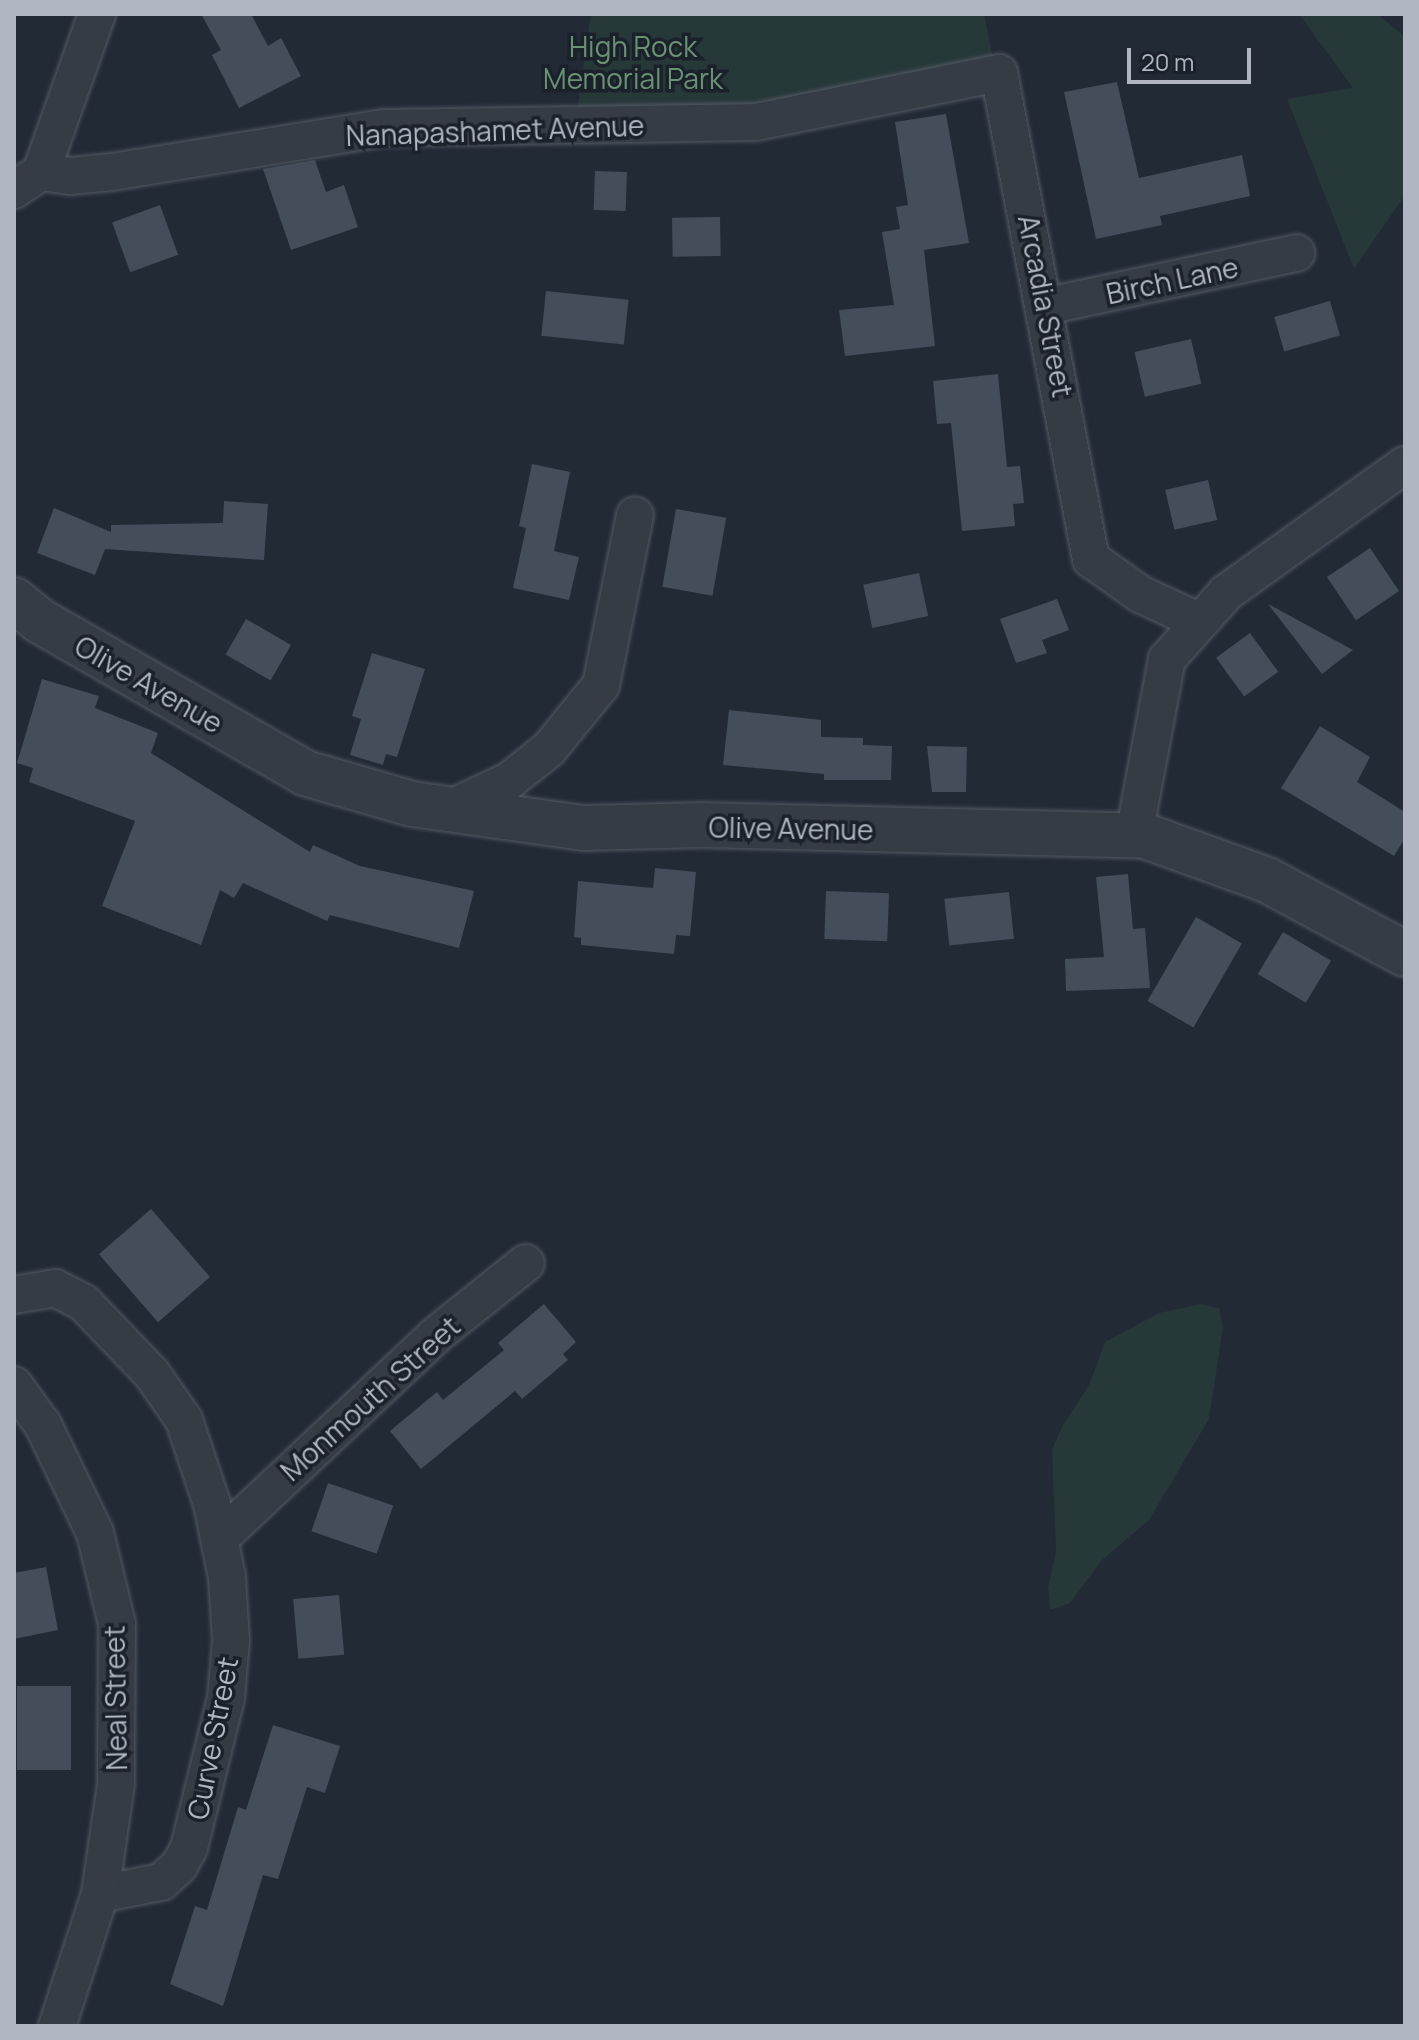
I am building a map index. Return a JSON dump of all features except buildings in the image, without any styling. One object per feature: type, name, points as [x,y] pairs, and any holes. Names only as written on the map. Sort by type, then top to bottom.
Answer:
[{"type":"street","points":[[27,181],[97,14]]},
{"type":"street","name":"Arcadia Street","points":[[856,102],[999,73],[1047,306],[1091,559],[1140,594],[1200,622]]},
{"type":"street","name":"Nanapashamet Avenue","points":[[27,181],[112,172],[383,128],[756,122],[856,102]]},
{"type":"street","name":"Birch Lane","points":[[1047,306],[1296,253]]},
{"type":"street","points":[[1134,835],[1167,659],[1226,593],[1405,465]]},
{"type":"street","points":[[447,810],[509,781],[549,749],[601,685],[635,515]]},
{"type":"street","name":"Olive Avenue","points":[[14,600],[40,621],[305,773],[447,810],[583,828],[703,825],[1134,835],[1267,880],[1405,954]]},
{"type":"street","name":"Monmouth Street","points":[[219,1539],[436,1335],[526,1263]]},
{"type":"street","name":"Curve Street","points":[[14,1295],[55,1288],[84,1303],[152,1374],[184,1420],[219,1539],[231,1641],[227,1684],[189,1848],[179,1866],[161,1882],[100,1894]]},
{"type":"street","name":"Neal Street","points":[[14,1385],[43,1425],[95,1533],[117,1624],[116,1784],[100,1894],[57,2026]]},
{"type":"green space","name":"High Rock Memorial Park","points":[[591,14],[984,14],[993,59],[744,105],[577,112]]},
{"type":"green space","points":[[1299,14],[1377,14],[1405,37],[1405,195],[1354,269],[1287,99],[1353,88]]},
{"type":"green space","points":[[1201,1304],[1219,1308],[1223,1327],[1209,1419],[1149,1520],[1102,1560],[1070,1603],[1050,1610],[1048,1588],[1056,1552],[1052,1449],[1063,1425],[1089,1385],[1105,1342],[1159,1313]]}]
